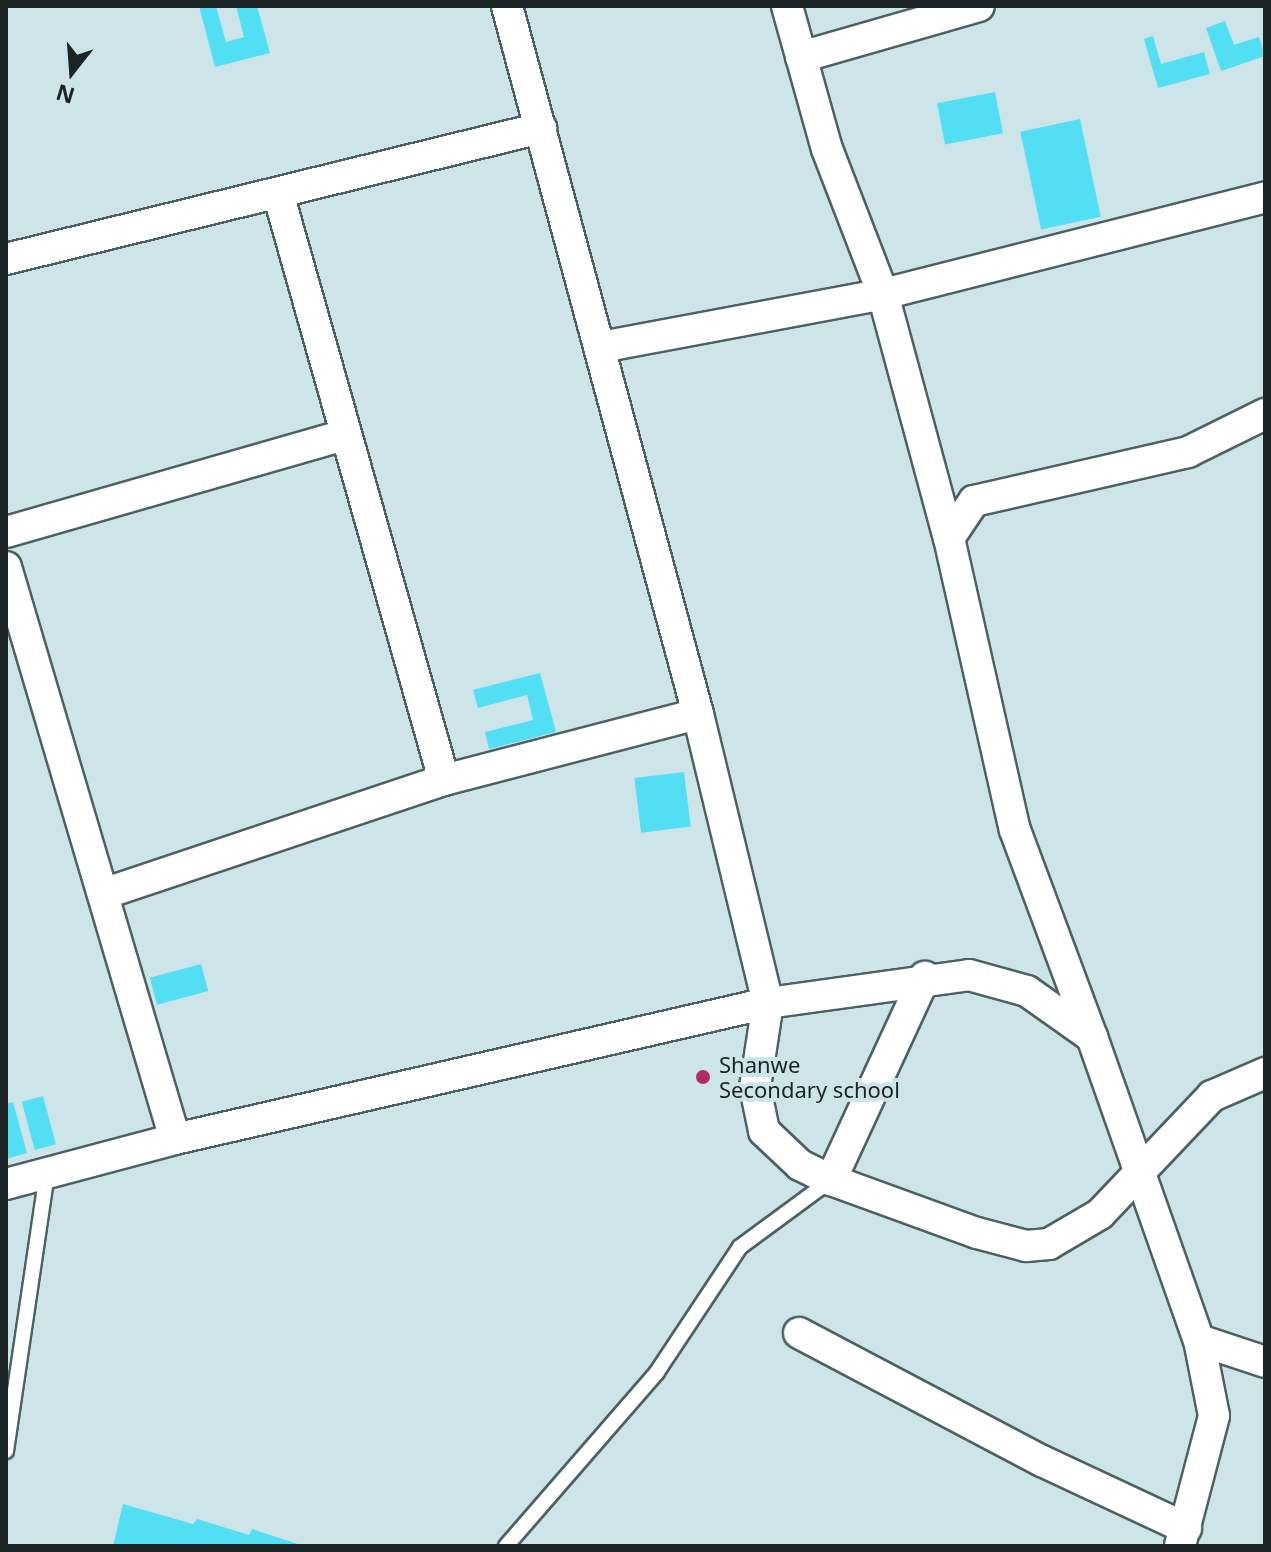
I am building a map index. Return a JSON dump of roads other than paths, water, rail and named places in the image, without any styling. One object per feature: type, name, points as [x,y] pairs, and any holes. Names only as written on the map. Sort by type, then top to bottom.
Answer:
[{"type":"street","points":[[507,6],[698,714],[768,1003],[755,1087],[764,1131],[800,1165],[831,1180],[1026,1246],[1069,1236],[1136,1176],[1212,1096],[1265,1073]]},
{"type":"street","points":[[787,6],[827,149],[883,294],[949,538],[1015,830],[1092,1037],[1136,1176],[1199,1340],[1214,1416],[1183,1537],[799,1333]]},
{"type":"street","points":[[801,57],[979,6]]},
{"type":"street","points":[[6,259],[541,128]]},
{"type":"street","points":[[278,193],[444,780]]},
{"type":"street","points":[[601,347],[883,294],[1265,197]]},
{"type":"street","points":[[949,538],[974,501],[1188,452],[1265,414]]},
{"type":"street","points":[[6,532],[344,435]]},
{"type":"street","points":[[6,567],[175,1139]]},
{"type":"street","points":[[103,894],[444,780],[698,714]]},
{"type":"street","points":[[6,1184],[175,1139],[768,1003],[925,977],[969,975],[1027,991],[1092,1037]]},
{"type":"street","points":[[831,1180],[925,977]]},
{"type":"street","points":[[1199,1340],[1265,1362]]},
{"type":"lane","points":[[6,1451],[47,1174]]},
{"type":"lane","points":[[506,1546],[657,1372],[740,1247],[831,1180]]},
{"type":"place","name":"Shanwe Secondary school","points":[[703,1077]]}]
